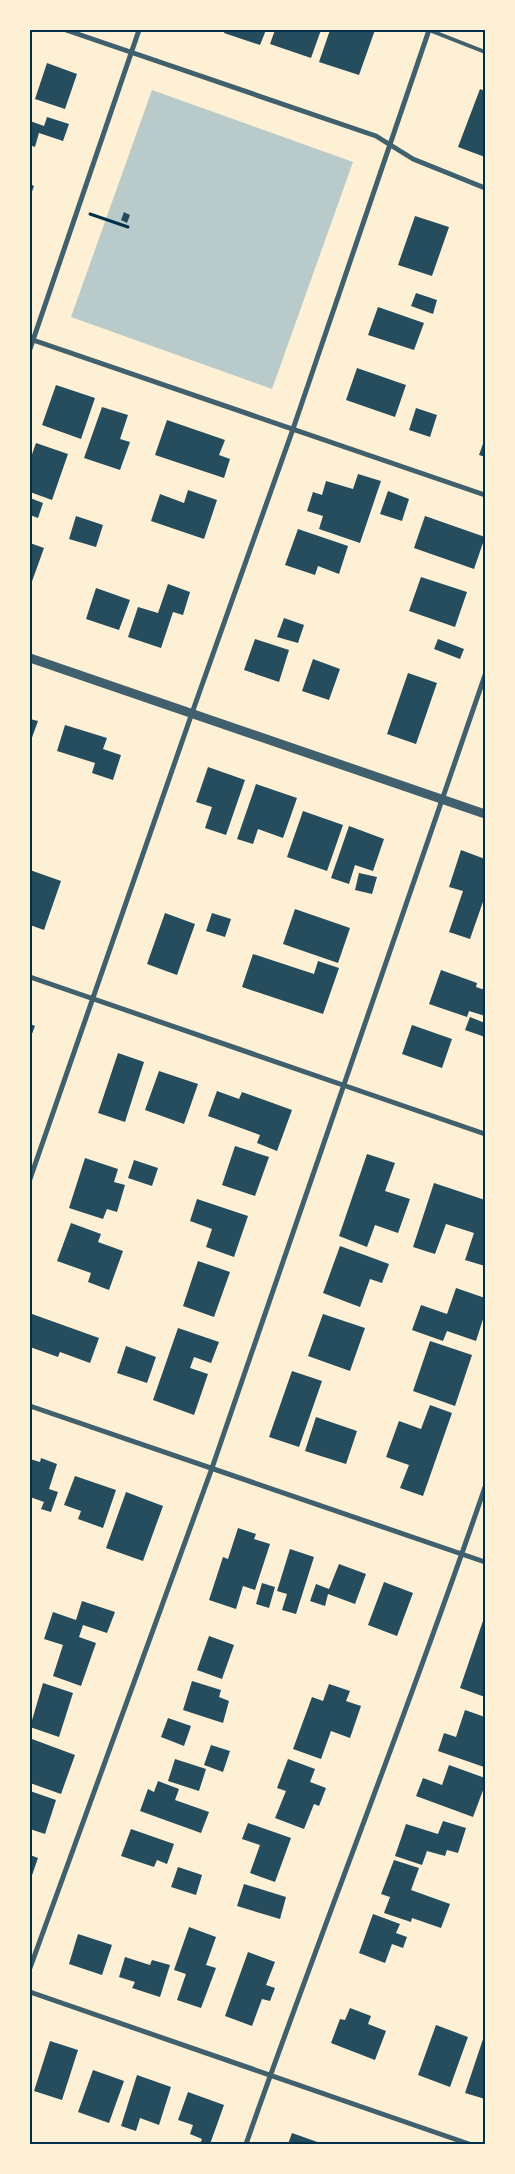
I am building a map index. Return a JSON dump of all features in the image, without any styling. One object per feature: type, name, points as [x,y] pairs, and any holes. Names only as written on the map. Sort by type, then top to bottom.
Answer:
[{"type":"street","points":[[66,30],[376,136],[413,159],[485,188]]},
{"type":"street","points":[[30,349],[139,30]]},
{"type":"street","points":[[30,1179],[293,429],[429,30]]},
{"type":"street","points":[[32,339],[485,496]]},
{"type":"street","points":[[30,658],[485,814]]},
{"type":"street","points":[[30,1968],[212,1468],[485,675]]},
{"type":"street","points":[[30,977],[485,1134]]},
{"type":"street","points":[[30,1406],[485,1562]]},
{"type":"street","points":[[246,2144],[314,1951],[462,1554],[485,1487]]},
{"type":"street","points":[[30,1992],[469,2144]]},
{"type":"lane","points":[[429,30],[485,52]]},
{"type":"path","points":[[78,210],[128,227]]},
{"type":"shaded area","points":[[152,90],[353,162],[272,389],[71,317]]},
{"type":"building","points":[[225,30],[266,30],[260,45],[224,33]]},
{"type":"building","points":[[275,30],[321,30],[311,58],[270,44]]},
{"type":"building","points":[[330,30],[375,30],[359,75],[319,62]]},
{"type":"building","points":[[47,63],[77,74],[65,109],[35,99]]},
{"type":"building","points":[[480,89],[485,91],[485,157],[458,147]]},
{"type":"building","points":[[47,117],[69,124],[63,141],[39,133],[35,147],[30,145],[30,121],[44,126]]},
{"type":"building","points":[[30,184],[34,186],[30,197]]},
{"type":"building","points":[[124,212],[130,215],[127,223],[121,220]]},
{"type":"building","points":[[415,216],[449,227],[432,276],[398,265]]},
{"type":"building","points":[[416,293],[437,300],[433,314],[411,306]]},
{"type":"building","points":[[378,307],[424,323],[414,350],[368,335]]},
{"type":"building","points":[[357,368],[406,385],[395,417],[346,400]]},
{"type":"building","points":[[56,385],[95,398],[81,439],[42,425]]},
{"type":"building","points":[[102,407],[128,415],[120,439],[130,442],[120,470],[84,458]]},
{"type":"building","points":[[416,408],[437,415],[430,437],[409,430]]},
{"type":"building","points":[[167,420],[225,440],[219,455],[230,459],[224,478],[155,455]]},
{"type":"building","points":[[485,438],[485,457],[479,455]]},
{"type":"building","points":[[36,443],[68,454],[52,500],[30,492],[30,460]]},
{"type":"building","points":[[358,474],[381,481],[360,543],[319,529],[323,516],[307,511],[313,492],[322,495],[326,481],[353,489]]},
{"type":"building","points":[[188,490],[217,500],[204,539],[151,521],[160,494],[184,503]]},
{"type":"building","points":[[388,491],[409,499],[402,521],[380,514]]},
{"type":"building","points":[[30,498],[43,503],[38,518],[30,515]]},
{"type":"building","points":[[76,516],[103,525],[96,547],[69,539]]},
{"type":"building","points":[[425,516],[485,537],[474,569],[414,548]]},
{"type":"building","points":[[298,529],[348,546],[339,574],[318,566],[315,575],[285,565]]},
{"type":"building","points":[[30,543],[44,548],[30,587]]},
{"type":"building","points":[[421,577],[467,592],[455,627],[409,611]]},
{"type":"building","points":[[168,584],[190,592],[183,615],[173,612],[161,648],[128,637],[138,607],[158,613]]},
{"type":"building","points":[[96,588],[130,600],[119,630],[86,619]]},
{"type":"building","points":[[284,618],[304,625],[298,643],[277,637]]},
{"type":"building","points":[[255,639],[289,650],[279,682],[244,670]]},
{"type":"building","points":[[438,639],[464,649],[460,659],[434,649]]},
{"type":"building","points":[[313,659],[340,669],[329,700],[302,691]]},
{"type":"building","points":[[408,673],[437,683],[416,744],[387,734]]},
{"type":"building","points":[[30,719],[38,721],[30,743]]},
{"type":"building","points":[[65,725],[107,738],[103,749],[121,755],[113,780],[92,773],[95,763],[57,751]]},
{"type":"building","points":[[208,767],[245,780],[226,835],[205,828],[212,807],[196,802]]},
{"type":"building","points":[[256,784],[297,798],[283,838],[258,829],[253,844],[237,839]]},
{"type":"building","points":[[303,811],[343,825],[327,871],[287,857]]},
{"type":"building","points":[[349,826],[384,839],[373,871],[355,865],[349,884],[331,878]]},
{"type":"building","points":[[461,850],[485,859],[485,896],[470,939],[449,932],[463,891],[449,887]]},
{"type":"building","points":[[30,870],[61,881],[44,930],[30,925]]},
{"type":"building","points":[[359,873],[377,877],[372,894],[355,890]]},
{"type":"building","points":[[295,909],[350,928],[338,963],[283,944]]},
{"type":"building","points":[[165,913],[195,924],[177,975],[147,964]]},
{"type":"building","points":[[212,913],[231,919],[225,937],[206,931]]},
{"type":"building","points":[[253,954],[314,974],[318,961],[339,968],[323,1014],[242,987]]},
{"type":"building","points":[[441,970],[477,983],[476,987],[485,990],[485,1016],[469,1011],[467,1017],[429,1004]]},
{"type":"building","points":[[470,1017],[485,1023],[485,1037],[465,1030]]},
{"type":"building","points":[[30,1024],[35,1026],[30,1039]]},
{"type":"building","points":[[412,1025],[452,1039],[442,1068],[402,1054]]},
{"type":"building","points":[[118,1053],[144,1062],[125,1122],[98,1113]]},
{"type":"building","points":[[159,1071],[198,1084],[184,1124],[145,1110]]},
{"type":"building","points":[[217,1091],[239,1099],[242,1092],[292,1110],[277,1151],[257,1143],[260,1135],[208,1116]]},
{"type":"building","points":[[235,1146],[269,1157],[255,1196],[222,1185]]},
{"type":"building","points":[[367,1154],[395,1163],[385,1191],[410,1199],[398,1233],[375,1225],[367,1247],[339,1236]]},
{"type":"building","points":[[85,1158],[118,1169],[114,1182],[125,1185],[117,1212],[107,1209],[103,1219],[69,1208]]},
{"type":"building","points":[[134,1160],[158,1168],[152,1186],[128,1178]]},
{"type":"building","points":[[434,1183],[485,1200],[485,1266],[465,1260],[474,1233],[446,1224],[435,1254],[413,1247]]},
{"type":"building","points":[[197,1199],[248,1216],[234,1257],[206,1247],[212,1229],[190,1221]]},
{"type":"building","points":[[71,1223],[101,1234],[98,1242],[123,1251],[109,1290],[88,1282],[91,1273],[57,1261]]},
{"type":"building","points":[[340,1246],[389,1264],[382,1283],[370,1279],[360,1307],[323,1293]]},
{"type":"building","points":[[198,1261],[230,1272],[214,1317],[183,1306]]},
{"type":"building","points":[[456,1288],[485,1298],[485,1313],[476,1341],[447,1331],[443,1341],[412,1330],[421,1305],[447,1314]]},
{"type":"building","points":[[32,1314],[99,1338],[90,1363],[60,1352],[58,1357],[30,1347]]},
{"type":"building","points":[[323,1314],[365,1328],[350,1371],[308,1356]]},
{"type":"building","points":[[178,1328],[219,1342],[211,1363],[194,1357],[190,1368],[208,1374],[194,1415],[153,1400]]},
{"type":"building","points":[[430,1341],[472,1355],[455,1406],[413,1391]]},
{"type":"building","points":[[126,1346],[156,1357],[147,1383],[117,1373]]},
{"type":"building","points":[[292,1371],[322,1381],[299,1447],[269,1437]]},
{"type":"building","points":[[430,1405],[452,1413],[423,1496],[400,1488],[409,1465],[386,1457],[399,1421],[421,1429]]},
{"type":"building","points":[[316,1417],[357,1431],[346,1464],[305,1451]]},
{"type":"building","points":[[41,1458],[57,1464],[49,1489],[58,1492],[51,1512],[41,1509],[44,1502],[30,1497],[30,1459],[40,1462]]},
{"type":"building","points":[[75,1476],[116,1490],[103,1528],[78,1519],[81,1511],[64,1505]]},
{"type":"building","points":[[126,1492],[163,1506],[143,1561],[106,1548]]},
{"type":"building","points":[[238,1528],[256,1534],[254,1539],[270,1544],[255,1590],[243,1586],[236,1609],[209,1600],[223,1557],[228,1559]]},
{"type":"building","points":[[290,1549],[314,1557],[296,1614],[282,1610],[287,1594],[277,1591]]},
{"type":"building","points":[[339,1564],[366,1574],[355,1604],[328,1594],[325,1606],[310,1601],[316,1584],[329,1589]]},
{"type":"building","points":[[384,1582],[413,1593],[397,1636],[368,1625]]},
{"type":"building","points":[[262,1583],[275,1587],[269,1608],[256,1604]]},
{"type":"building","points":[[82,1601],[115,1612],[107,1633],[83,1625],[79,1637],[96,1643],[81,1686],[53,1676],[63,1645],[44,1639],[53,1612],[76,1620]]},
{"type":"building","points":[[485,1615],[485,1697],[460,1688]]},
{"type":"building","points":[[209,1636],[234,1645],[222,1679],[197,1670]]},
{"type":"building","points":[[192,1681],[221,1690],[219,1697],[229,1701],[223,1723],[183,1710]]},
{"type":"building","points":[[43,1683],[73,1693],[59,1737],[30,1727]]},
{"type":"building","points":[[329,1684],[350,1691],[346,1701],[361,1706],[350,1738],[331,1731],[321,1759],[293,1749],[312,1697],[323,1701]]},
{"type":"building","points":[[465,1710],[485,1717],[484,1767],[438,1751],[444,1733],[456,1737]]},
{"type":"building","points":[[168,1718],[191,1726],[184,1746],[161,1737]]},
{"type":"building","points":[[32,1739],[75,1755],[61,1794],[30,1783]]},
{"type":"building","points":[[211,1745],[230,1751],[223,1772],[204,1765]]},
{"type":"building","points":[[175,1759],[206,1769],[199,1791],[168,1781]]},
{"type":"building","points":[[288,1759],[315,1769],[310,1782],[326,1788],[319,1806],[314,1804],[304,1829],[275,1818],[286,1791],[277,1788]]},
{"type":"building","points":[[449,1765],[485,1778],[485,1785],[473,1817],[416,1796],[423,1778],[442,1785]]},
{"type":"building","points":[[158,1781],[179,1789],[175,1800],[209,1812],[201,1833],[140,1811],[148,1789],[154,1792]]},
{"type":"building","points":[[30,1791],[56,1800],[45,1834],[30,1829]]},
{"type":"building","points":[[443,1821],[466,1828],[458,1853],[447,1850],[445,1856],[427,1851],[422,1865],[395,1856],[406,1824],[438,1834]]},
{"type":"building","points":[[248,1823],[291,1838],[275,1882],[250,1873],[260,1845],[242,1839]]},
{"type":"building","points":[[131,1829],[174,1844],[167,1864],[157,1860],[154,1867],[121,1856]]},
{"type":"building","points":[[30,1855],[38,1858],[30,1881]]},
{"type":"building","points":[[394,1860],[419,1868],[411,1890],[450,1904],[441,1928],[412,1918],[411,1922],[384,1913],[390,1897],[381,1894]]},
{"type":"building","points":[[178,1867],[202,1875],[196,1895],[171,1887]]},
{"type":"building","points":[[244,1884],[286,1897],[280,1919],[237,1906]]},
{"type":"building","points":[[373,1914],[400,1924],[396,1933],[407,1937],[403,1948],[392,1944],[385,1963],[359,1953]]},
{"type":"building","points":[[189,1927],[216,1937],[206,1965],[216,1968],[201,2008],[177,2000],[186,1974],[174,1970]]},
{"type":"building","points":[[78,1934],[112,1945],[102,1975],[69,1964]]},
{"type":"building","points":[[248,1952],[275,1962],[266,1985],[275,1988],[270,2001],[262,1999],[252,2026],[225,2016]]},
{"type":"building","points":[[125,1957],[150,1965],[152,1960],[170,1965],[160,1997],[132,1988],[135,1982],[119,1977]]},
{"type":"building","points":[[350,2008],[371,2016],[368,2024],[386,2031],[375,2060],[331,2043],[340,2019],[345,2020]]},
{"type":"building","points":[[436,2025],[468,2037],[450,2087],[418,2075]]},
{"type":"building","points":[[485,2033],[485,2099],[465,2093]]},
{"type":"building","points":[[50,2041],[78,2050],[62,2100],[34,2091]]},
{"type":"building","points":[[93,2070],[124,2081],[109,2123],[78,2112]]},
{"type":"building","points":[[137,2075],[171,2087],[159,2125],[140,2118],[136,2131],[121,2126]]},
{"type":"building","points":[[188,2092],[224,2105],[210,2144],[200,2144],[202,2139],[190,2134],[193,2125],[178,2120]]},
{"type":"building","points":[[292,2133],[323,2144],[288,2144]]}]
